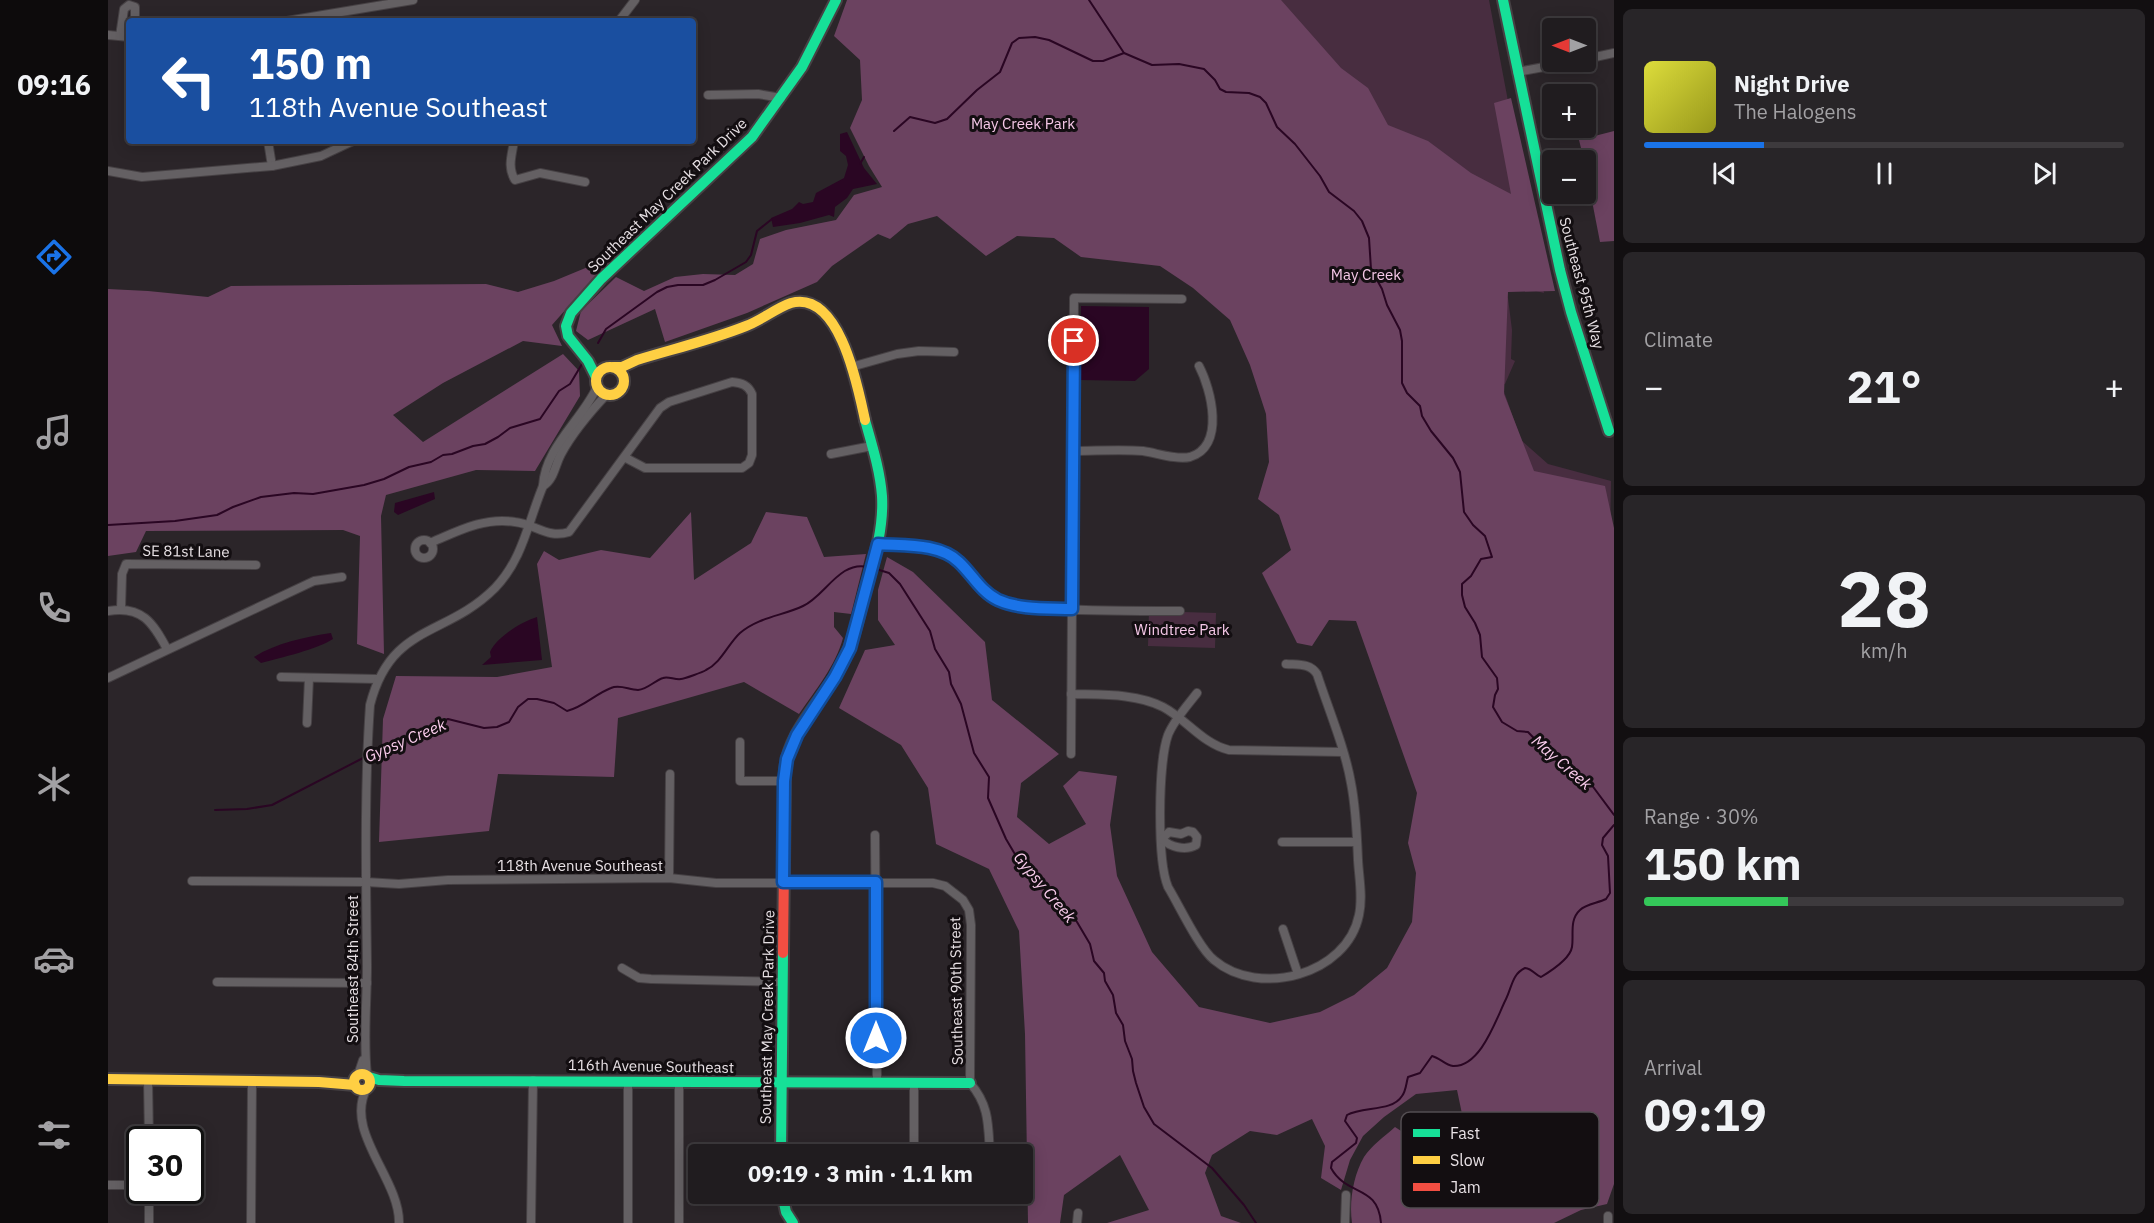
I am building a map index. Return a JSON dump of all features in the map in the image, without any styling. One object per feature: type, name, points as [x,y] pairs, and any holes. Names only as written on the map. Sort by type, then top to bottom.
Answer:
[{"type":"street","points":[[305,18],[413,0]]},
{"type":"street","points":[[621,18],[635,0]]},
{"type":"street","name":"Southeast May Creek Park Drive","points":[[596,382],[593,369],[573,344],[566,331],[568,319],[574,308],[600,279],[746,144],[782,98],[812,49],[836,0]]},
{"type":"street","name":"Southeast 95th Way","points":[[1503,0],[1566,291],[1612,431]]},
{"type":"street","points":[[120,36],[124,9],[129,6],[135,8],[135,18]]},
{"type":"street","points":[[108,35],[126,37]]},
{"type":"street","points":[[1596,56],[1614,53]]},
{"type":"street","points":[[1517,72],[1542,67]]},
{"type":"street","points":[[708,95],[758,93],[782,98]]},
{"type":"street","points":[[268,144],[272,166]]},
{"type":"street","points":[[108,171],[142,177],[272,166],[321,156],[347,144]]},
{"type":"street","points":[[514,144],[510,169],[514,180],[540,173],[585,182]]},
{"type":"street","points":[[1071,754],[1074,298],[1182,299]]},
{"type":"street","name":"Southeast May Creek Park Drive","points":[[610,367],[622,367],[645,357],[734,330],[785,305],[802,302],[819,308],[828,316],[841,339],[852,367],[872,446],[882,501],[878,544],[850,648],[835,677],[793,742],[787,759],[784,781],[781,1144]]},
{"type":"street","points":[[577,348],[621,373],[623,382]]},
{"type":"street","points":[[852,367],[897,354],[919,351],[954,352]]},
{"type":"street","points":[[610,367],[596,382],[582,414],[554,452],[543,477],[543,486],[549,483],[561,454],[577,431],[607,394],[616,393],[628,374],[645,357]]},
{"type":"street","points":[[1073,451],[1142,451],[1182,457],[1189,457],[1198,452],[1209,440],[1213,428],[1207,380],[1199,366]]},
{"type":"street","points":[[596,382],[607,394]]},
{"type":"street","points":[[430,543],[483,522],[507,521],[531,525],[547,533],[559,535],[569,532],[624,457],[660,408],[669,402],[732,382],[742,383],[749,387],[752,394],[752,455],[749,463],[742,468],[645,468],[624,457]]},
{"type":"street","points":[[831,454],[872,446]]},
{"type":"street","name":"Southeast 84th Street","points":[[399,1223],[395,1198],[365,1133],[363,1111],[362,1081],[367,983],[366,787],[370,705],[378,680],[391,658],[403,646],[421,634],[460,616],[495,587],[512,567],[531,525],[535,505],[543,486]]},
{"type":"street","points":[[878,544],[923,547],[948,555],[957,560],[987,594],[1003,602],[1023,607],[1180,611]]},
{"type":"street","name":"SE 81st Lane","points":[[121,609],[122,574],[126,564],[256,565]]},
{"type":"street","points":[[108,678],[314,581],[342,577]]},
{"type":"street","points":[[108,611],[121,609],[142,615],[153,624],[167,650]]},
{"type":"street","points":[[1197,693],[1168,736],[1162,759],[1162,869],[1168,887],[1205,949],[1216,962],[1230,971],[1260,980],[1298,974],[1322,965],[1344,947],[1355,928],[1360,903],[1351,781],[1317,674],[1310,667],[1286,664]]},
{"type":"street","points":[[281,677],[378,680]]},
{"type":"street","points":[[307,723],[309,678]]},
{"type":"street","points":[[1071,694],[1142,700],[1166,708],[1214,745],[1229,750],[1342,752]]},
{"type":"street","points":[[740,741],[740,781],[784,781]]},
{"type":"street","points":[[669,878],[670,774]]},
{"type":"street","points":[[875,835],[877,1083]]},
{"type":"street","points":[[1282,842],[1357,842]]},
{"type":"street","name":"118th Avenue Southeast","points":[[192,881],[399,884],[448,880],[669,878],[716,883],[876,882],[945,886],[963,900]]},
{"type":"street","name":"Southeast 90th Street","points":[[963,900],[969,910],[971,925],[970,1083]]},
{"type":"street","points":[[1283,929],[1298,974]]},
{"type":"street","points":[[622,968],[639,978],[782,982]]},
{"type":"street","points":[[217,982],[367,983]]},
{"type":"street","name":"116th Avenue Southeast","points":[[108,1079],[252,1082],[533,1080],[970,1083]]},
{"type":"street","points":[[148,1080],[149,1126]]},
{"type":"street","points":[[531,1223],[533,1080]]},
{"type":"street","points":[[628,1081],[628,1223]]},
{"type":"street","points":[[251,1223],[252,1082]]},
{"type":"street","points":[[679,1082],[679,1223]]},
{"type":"street","points":[[914,1083],[914,1144]]},
{"type":"street","points":[[970,1083],[980,1094],[986,1107],[989,1144]]},
{"type":"street","points":[[108,1185],[126,1185]]},
{"type":"street","points":[[1345,1223],[1346,1195]]},
{"type":"street","points":[[149,1204],[149,1223]]},
{"type":"street","points":[[784,1204],[793,1223]]},
{"type":"street","points":[[1077,1223],[1078,1213]]},
{"type":"green space","name":"May Creek","points":[[847,0],[1281,0],[1341,68],[1368,88],[1388,125],[1428,141],[1471,173],[1511,194],[1494,103],[1511,98],[1555,291],[1508,292],[1504,394],[1534,471],[1605,486],[1614,528],[1614,1184],[1607,1204],[1599,1206],[1599,1112],[1462,1112],[1457,1090],[1416,1094],[1384,1117],[1363,1136],[1350,1160],[1341,1190],[1321,1178],[1325,1146],[1312,1119],[1277,1135],[1250,1131],[1212,1155],[1205,1173],[1221,1216],[1241,1223],[1107,1223],[1149,1210],[1120,1155],[1064,1195],[1060,1223],[1028,1223],[1028,1204],[1033,1204],[1033,1144],[1027,1144],[1025,1034],[1019,931],[989,869],[936,844],[928,788],[901,745],[839,708],[865,650],[895,645],[878,620],[878,590],[887,557],[913,572],[985,642],[992,700],[1059,754],[1021,783],[1017,817],[1049,844],[1086,824],[1063,786],[1079,771],[1117,776],[1110,825],[1117,876],[1152,952],[1199,1007],[1270,1023],[1320,1012],[1354,995],[1387,968],[1412,922],[1416,873],[1408,843],[1417,793],[1356,621],[1329,620],[1312,646],[1297,643],[1262,573],[1291,550],[1279,515],[1258,499],[1269,462],[1266,414],[1250,365],[1230,320],[1193,288],[1160,266],[1081,257],[1054,238],[1017,236],[986,256],[937,216],[908,224],[890,239],[878,234],[832,266],[817,282],[747,313],[665,342],[655,309],[588,340],[576,331],[581,311],[616,277],[644,291],[675,277],[703,274],[735,275],[753,264],[760,239],[786,230],[836,220],[854,195],[882,187],[850,128],[862,100],[860,60],[834,36]]},
{"type":"green space","points":[[1082,0],[1489,0],[1544,293],[1503,283],[1504,297],[1508,298],[1512,330],[1511,359],[1515,361],[1505,384],[1501,383],[1521,440],[1548,464],[1611,481],[1608,648]]},
{"type":"green space","points":[[1614,131],[1614,241],[1600,242],[1593,204],[1596,204],[1596,150],[1582,150],[1579,140],[1596,138],[1596,136]]},
{"type":"green space","points":[[612,257],[552,325],[562,346],[523,341],[443,383],[393,415],[423,442],[563,354],[579,371],[580,396],[535,471],[476,470],[386,495],[381,516],[384,654],[357,644],[360,536],[343,530],[146,531],[136,552],[108,556],[108,289],[208,297],[231,286],[486,284],[518,292],[554,281]]},
{"type":"green space","points":[[691,512],[694,580],[751,543],[766,512],[807,517],[824,557],[866,554],[851,614],[834,612],[834,627],[843,638],[840,648],[824,678],[799,714],[744,682],[618,718],[614,777],[498,774],[489,831],[379,842],[383,719],[396,676],[497,677],[552,667],[537,564],[544,551],[559,560],[601,550],[650,558]]},
{"type":"green space","name":"Windtree Park","points":[[1149,611],[1216,613],[1215,648],[1148,646]]},
{"type":"green space","name":"May Creek","points":[[1395,1127],[1401,1131],[1401,1208],[1590,1208],[1554,1223],[1352,1223],[1351,1206],[1357,1172],[1370,1149]]},
{"type":"shaded area","points":[[847,132],[864,168],[877,184],[853,189],[847,198],[835,207],[834,217],[829,215],[773,227],[771,218],[792,209],[799,202],[803,204],[813,202],[816,193],[844,178],[848,165],[846,156],[840,151],[840,134]]},
{"type":"shaded area","points":[[1081,306],[1149,307],[1149,369],[1135,381],[1080,380]]},
{"type":"shaded area","points":[[434,492],[435,499],[398,515],[394,512],[395,503]]},
{"type":"shaded area","points":[[537,617],[542,660],[482,665],[491,657],[490,652],[493,646],[504,636],[517,626]]},
{"type":"shaded area","points":[[331,633],[333,639],[298,653],[261,663],[254,657],[281,644]]},
{"type":"waterway","name":"May Creek","points":[[1089,0],[1124,53],[1152,65],[1179,64],[1204,69],[1220,89],[1260,97],[1266,103],[1277,127],[1295,144],[1320,176],[1329,192],[1354,211],[1362,221],[1369,238],[1371,269],[1400,330],[1402,383],[1407,393],[1420,406],[1422,416],[1431,431],[1453,458],[1460,472],[1464,512],[1485,536],[1492,557],[1481,559],[1471,576],[1462,584],[1462,595],[1465,607],[1480,635],[1482,657],[1497,678],[1498,689],[1493,707],[1502,722],[1517,731],[1528,732],[1553,758],[1588,780],[1614,815]]},
{"type":"waterway","points":[[894,131],[910,117],[935,123],[947,119],[1000,72],[1012,43],[1019,38],[1035,37],[1049,40],[1093,61],[1103,61],[1124,53]]},
{"type":"waterway","points":[[860,164],[864,157]]},
{"type":"waterway","points":[[598,343],[606,329],[657,292],[678,285],[703,285],[746,262],[751,255],[757,231],[772,219]]},
{"type":"waterway","points":[[108,525],[175,521],[217,515],[261,497],[294,493],[313,494],[384,479],[409,467],[431,462],[443,455],[485,444],[510,428],[540,419],[559,391],[570,384],[582,364]]},
{"type":"waterway","name":"Gypsy Creek","points":[[370,754],[387,745],[422,734],[448,719],[484,728],[497,727],[509,722],[518,707],[528,699],[554,703],[567,711],[579,707],[614,687],[638,690],[663,678],[681,679],[698,674],[716,663],[736,637],[747,628],[803,606],[849,569],[858,566],[868,567]]},
{"type":"waterway","name":"Gypsy Creek","points":[[876,569],[889,573],[900,584],[930,631],[935,649],[949,672],[951,684],[961,704],[974,753],[989,777],[988,798],[1006,839],[1016,856],[1042,886],[1062,902],[1090,944],[1094,961],[1104,973],[1105,981],[1113,995],[1116,1013],[1123,1025],[1125,1041],[1144,1107],[1154,1124],[1212,1168],[1244,1205],[1256,1223]]},
{"type":"waterway","name":"Gypsy Creek","points":[[215,810],[247,809],[272,805],[365,757]]},
{"type":"waterway","name":"May Creek","points":[[1381,1223],[1379,1211],[1374,1202],[1345,1183],[1331,1168],[1332,1162],[1356,1143],[1357,1138],[1345,1121],[1347,1115],[1361,1110],[1384,1107],[1397,1101],[1404,1092],[1408,1077],[1420,1073],[1432,1056],[1453,1066],[1472,1059],[1486,1040],[1517,974],[1525,968],[1541,977],[1564,960],[1572,947],[1574,918],[1585,906],[1606,899],[1610,893],[1608,856],[1602,845],[1603,838],[1614,825]]},
{"type":"traffic: fast","points":[[596,377],[588,361],[568,336],[566,326],[571,313],[601,279],[752,137],[802,67],[836,0]]},
{"type":"traffic: fast","points":[[1503,0],[1560,270],[1609,431]]},
{"type":"traffic: fast","points":[[785,774],[786,760],[797,734],[847,655],[877,546],[882,496],[878,467],[865,420]]},
{"type":"traffic: fast","points":[[781,1144],[783,953]]},
{"type":"traffic: fast","points":[[369,1077],[379,1080],[404,1081],[970,1083]]},
{"type":"traffic: fast","points":[[784,1204],[793,1223]]},
{"type":"traffic: slow","points":[[614,367],[622,367],[637,360],[733,331],[791,303],[808,303],[822,311],[834,326],[844,345],[865,420]]},
{"type":"traffic: slow","points":[[610,367],[620,371],[624,381],[620,391],[610,395],[600,391],[596,381],[600,371],[610,367]]},
{"type":"traffic: slow","points":[[362,1074],[368,1076],[370,1082],[368,1088],[362,1090],[356,1088],[354,1082],[356,1076],[362,1074]]},
{"type":"traffic: slow","points":[[108,1079],[319,1082],[355,1085]]},
{"type":"traffic: jam","points":[[783,953],[785,774]]},
{"type":"route","points":[[876,1038],[876,882],[783,882],[784,781],[787,759],[793,742],[835,677],[850,648],[878,544],[923,547],[948,555],[957,560],[987,594],[1003,602],[1023,607],[1072,609],[1074,341]]},
{"type":"park label","name":"May Creek Park","points":[[1023,123]]}]
